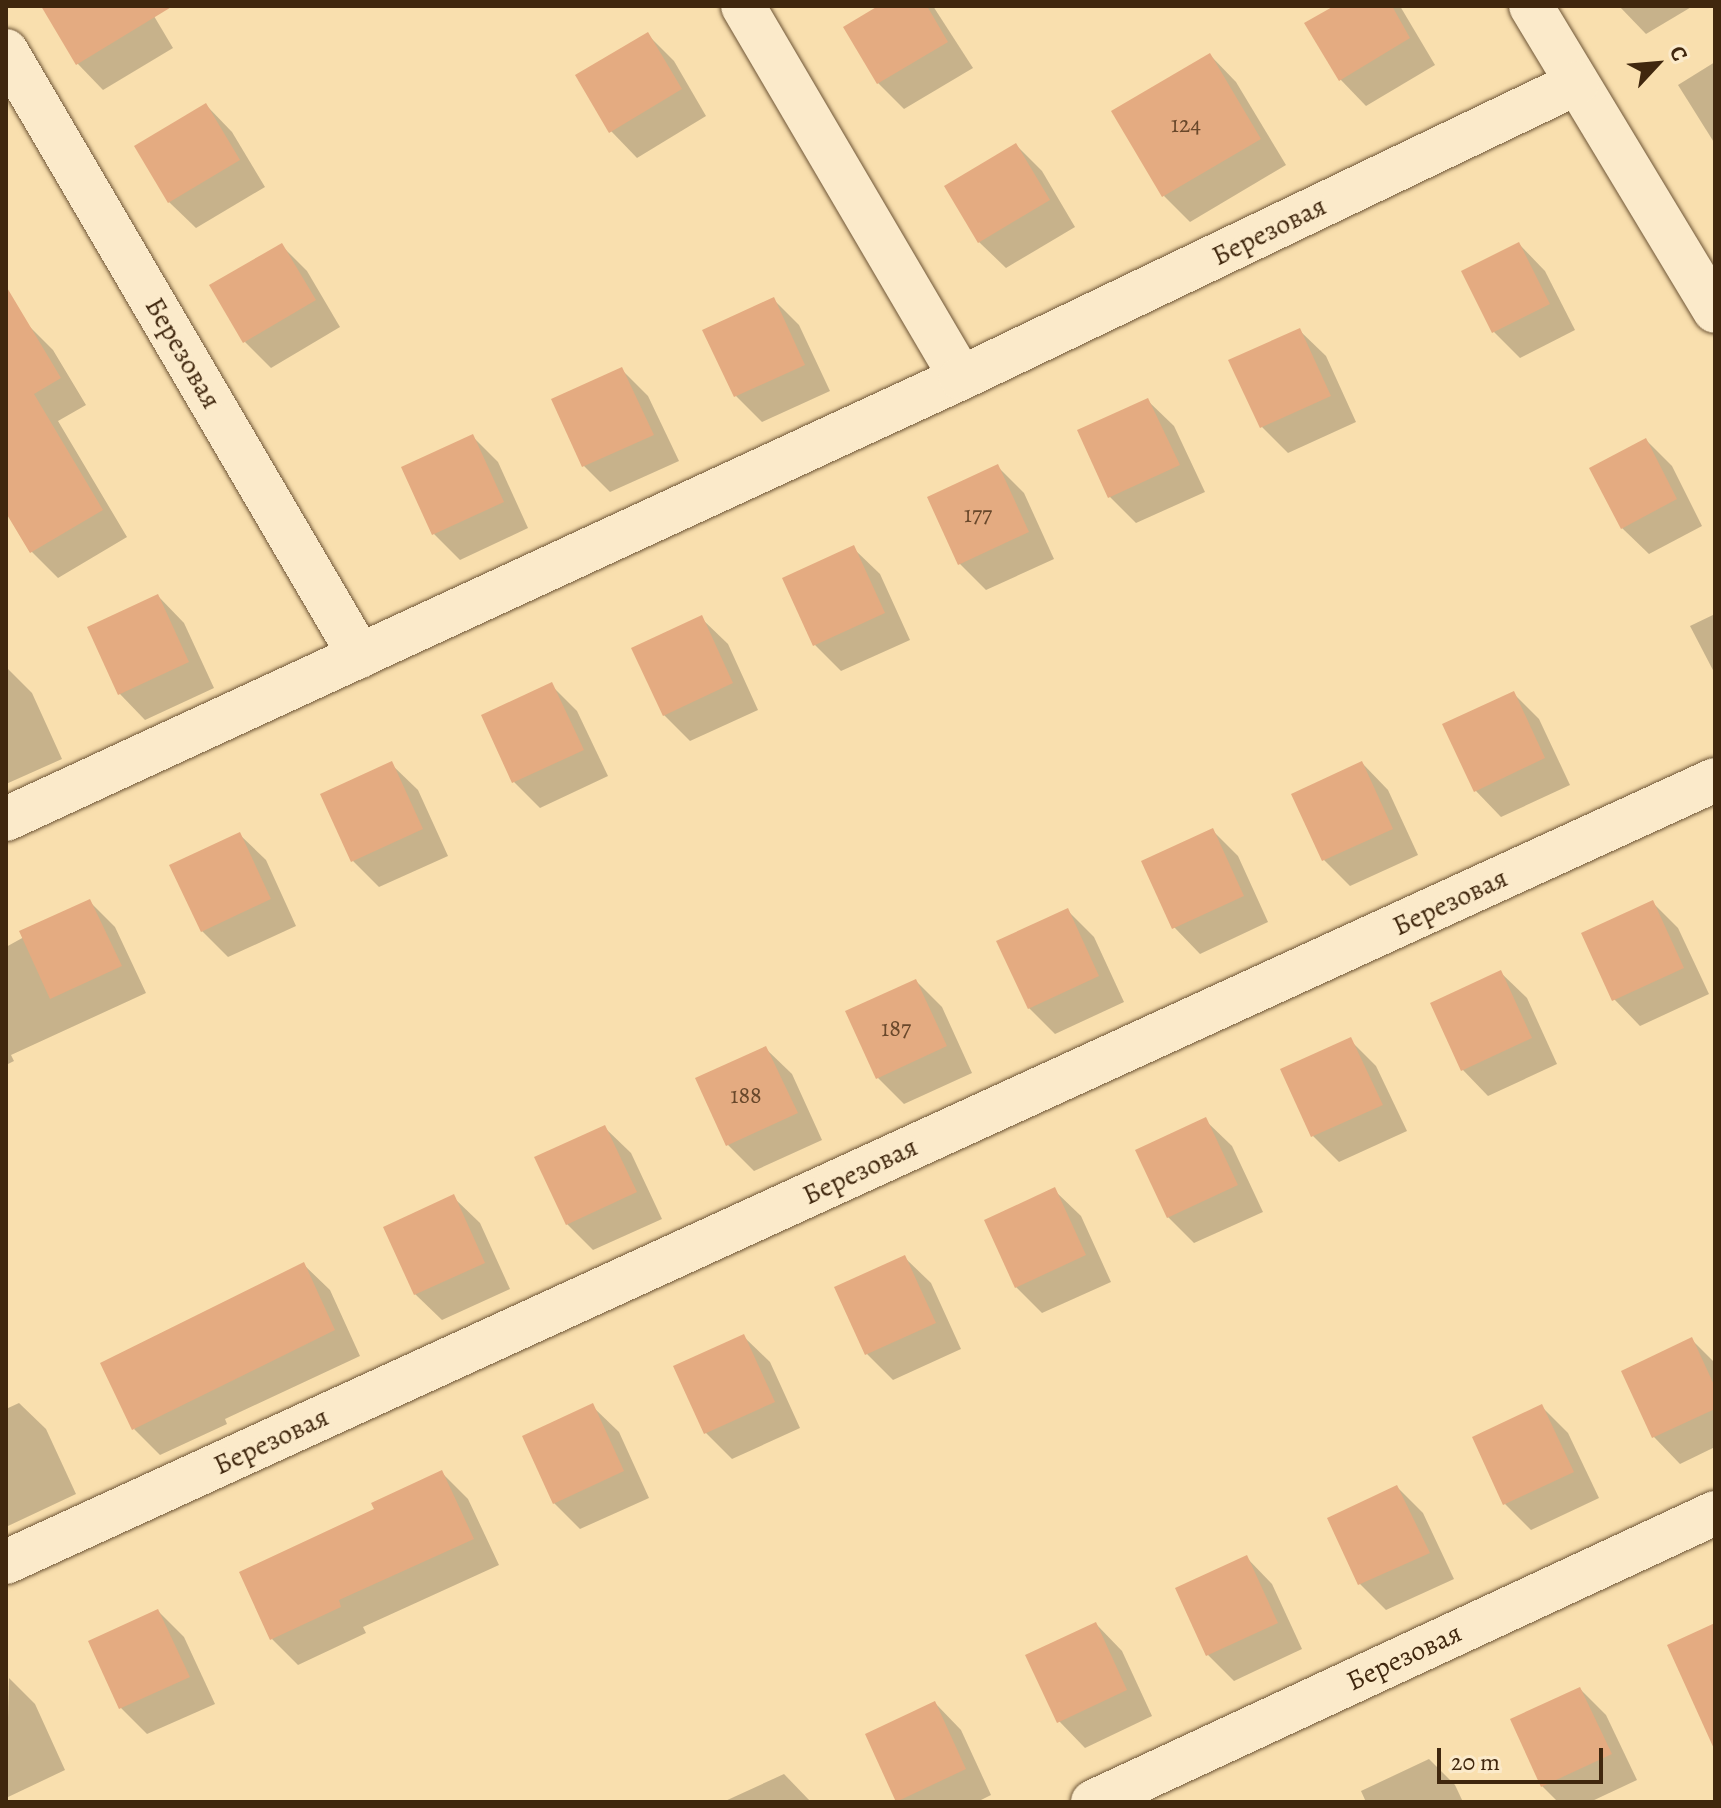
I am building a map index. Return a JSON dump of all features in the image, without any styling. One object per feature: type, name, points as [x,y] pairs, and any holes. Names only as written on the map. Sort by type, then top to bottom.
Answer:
[{"type":"street","points":[[743,6],[961,378]]},
{"type":"street","points":[[1531,6],[1715,311]]},
{"type":"street","name":"Березовая","points":[[6,51],[360,656]]},
{"type":"street","name":"Березовая","points":[[6,819],[961,378],[1577,83]]},
{"type":"street","name":"Березовая","points":[[6,1562],[1715,780]]},
{"type":"street","name":"Березовая","points":[[1093,1802],[1715,1513]]},
{"type":"building","points":[[41,6],[173,6],[76,65]]},
{"type":"building","points":[[878,6],[927,6],[948,42],[877,84],[843,27]]},
{"type":"building","points":[[1334,6],[1392,6],[1410,38],[1339,81],[1304,23]]},
{"type":"building","points":[[648,32],[682,89],[609,133],[575,75]]},
{"type":"building","points":[[1210,53],[1261,139],[1162,197],[1111,111]]},
{"type":"building","points":[[206,103],[240,160],[168,203],[134,146]]},
{"type":"building","points":[[1016,143],[1050,200],[978,243],[944,186]]},
{"type":"building","points":[[1519,242],[1550,304],[1492,333],[1461,271]]},
{"type":"building","points":[[282,243],[316,300],[243,343],[209,285]]},
{"type":"building","points":[[6,286],[61,378],[34,394],[103,510],[30,553],[6,513]]},
{"type":"building","points":[[774,297],[805,365],[734,397],[702,330]]},
{"type":"building","points":[[1300,328],[1331,396],[1260,428],[1228,360]]},
{"type":"building","points":[[622,367],[654,435],[582,467],[551,399]]},
{"type":"building","points":[[1148,398],[1180,465],[1108,498],[1077,430]]},
{"type":"building","points":[[473,434],[504,502],[432,535],[401,467]]},
{"type":"building","points":[[1646,438],[1677,499],[1621,529],[1589,468]]},
{"type":"building","points":[[998,464],[1029,532],[958,565],[927,497]]},
{"type":"building","points":[[854,545],[885,613],[813,646],[782,578]]},
{"type":"building","points":[[158,594],[189,662],[118,695],[87,627]]},
{"type":"building","points":[[702,615],[733,683],[663,716],[631,648]]},
{"type":"building","points":[[552,682],[584,750],[512,783],[481,715]]},
{"type":"building","points":[[1514,691],[1545,758],[1474,792],[1442,724]]},
{"type":"building","points":[[392,761],[423,829],[351,862],[320,794]]},
{"type":"building","points":[[1362,761],[1393,829],[1322,861],[1291,794]]},
{"type":"building","points":[[1213,828],[1244,896],[1172,929],[1141,861]]},
{"type":"building","points":[[240,832],[271,899],[201,932],[169,865]]},
{"type":"building","points":[[90,899],[122,966],[50,999],[19,931]]},
{"type":"building","points":[[1653,900],[1684,968],[1612,1001],[1581,933]]},
{"type":"building","points":[[1068,908],[1099,976],[1028,1009],[996,941]]},
{"type":"building","points":[[1501,970],[1532,1038],[1461,1071],[1430,1003]]},
{"type":"building","points":[[916,979],[947,1046],[876,1079],[845,1011]]},
{"type":"building","points":[[1351,1037],[1383,1105],[1311,1137],[1280,1069]]},
{"type":"building","points":[[766,1046],[798,1113],[726,1146],[695,1078]]},
{"type":"building","points":[[1206,1117],[1238,1185],[1167,1218],[1135,1150]]},
{"type":"building","points":[[605,1125],[637,1192],[566,1225],[534,1157]]},
{"type":"building","points":[[1055,1187],[1086,1255],[1015,1288],[984,1220]]},
{"type":"building","points":[[454,1194],[485,1263],[414,1295],[383,1227]]},
{"type":"building","points":[[905,1255],[936,1323],[865,1355],[834,1287]]},
{"type":"building","points":[[304,1262],[335,1330],[132,1430],[100,1363]]},
{"type":"building","points":[[744,1334],[775,1402],[704,1434],[673,1366]]},
{"type":"building","points":[[1692,1337],[1715,1387],[1715,1409],[1652,1438],[1621,1371]]},
{"type":"building","points":[[593,1403],[624,1471],[553,1504],[522,1436]]},
{"type":"building","points":[[1542,1404],[1574,1472],[1503,1505],[1472,1437]]},
{"type":"building","points":[[442,1470],[474,1539],[339,1600],[341,1607],[270,1640],[239,1572],[374,1509],[371,1503]]},
{"type":"building","points":[[1397,1485],[1430,1553],[1358,1585],[1327,1518]]},
{"type":"building","points":[[1247,1555],[1278,1623],[1206,1656],[1175,1588]]},
{"type":"building","points":[[158,1609],[190,1677],[119,1709],[88,1641]]},
{"type":"building","points":[[1096,1622],[1127,1690],[1057,1723],[1025,1655]]},
{"type":"building","points":[[1715,1623],[1715,1751],[1667,1645]]},
{"type":"building","points":[[1580,1687],[1612,1754],[1541,1787],[1510,1719]]},
{"type":"building","points":[[935,1701],[966,1769],[896,1802],[865,1734]]}]
